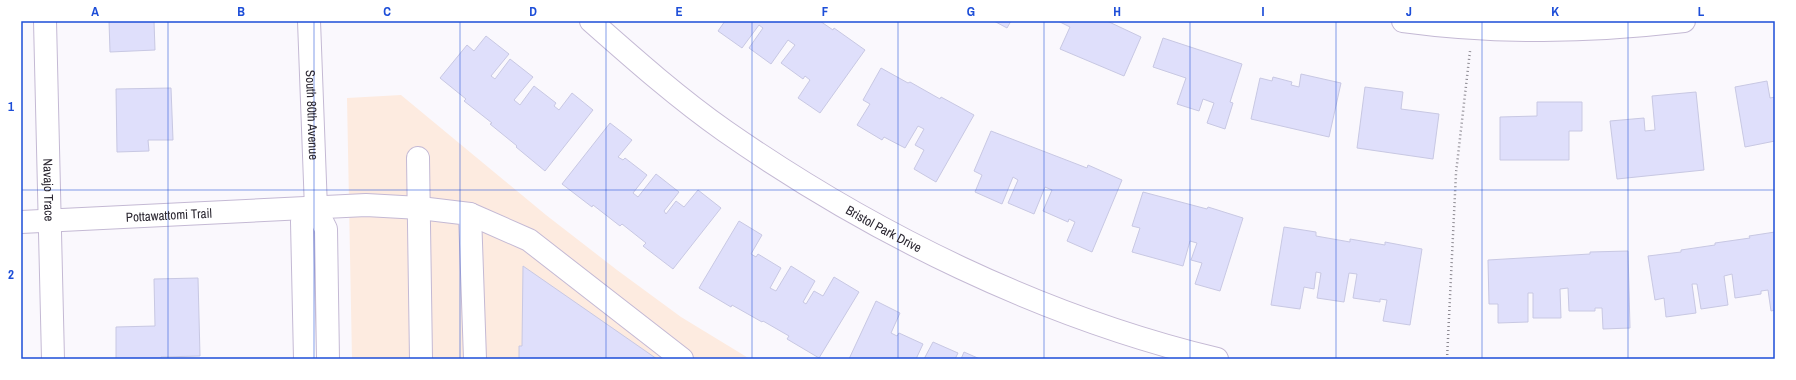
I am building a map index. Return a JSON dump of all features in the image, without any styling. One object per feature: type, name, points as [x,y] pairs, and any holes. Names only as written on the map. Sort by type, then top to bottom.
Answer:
[{"type":"street","name":"Navajo Trace","points":[[44,21],[53,359]]},
{"type":"street","name":"South 80th Avenue","points":[[309,21],[316,209],[326,229],[328,359]]},
{"type":"street","name":"Bristol Park Drive","points":[[591,21],[641,66],[725,130],[810,186],[903,239],[982,277],[1064,311],[1172,348],[1217,359]]},
{"type":"street","points":[[1403,21],[1470,29],[1576,31],[1684,21]]},
{"type":"street","points":[[418,158],[420,208],[421,359]]},
{"type":"street","name":"Pottawattomi Trail","points":[[21,222],[50,222],[316,209],[366,205],[420,208],[470,214],[529,240],[682,359]]},
{"type":"street","points":[[305,359],[302,222],[316,209]]},
{"type":"street","points":[[470,214],[475,359]]},
{"type":"path","points":[[1447,359],[1456,173],[1469,62],[1470,29]]},
{"type":"shaded area","points":[[401,95],[546,215],[617,270],[681,317],[750,359],[352,359],[347,98]]},
{"type":"building","points":[[109,21],[154,21],[155,50],[110,52]]},
{"type":"building","points":[[725,21],[820,21],[833,30],[834,28],[865,50],[820,113],[798,98],[810,80],[805,76],[803,79],[781,63],[795,45],[788,40],[771,64],[749,48],[763,28],[759,25],[742,48],[718,31]]},
{"type":"building","points":[[994,21],[1011,21],[1007,28]]},
{"type":"building","points":[[1058,21],[1107,21],[1141,37],[1124,76],[1060,49],[1070,27]]},
{"type":"building","points":[[486,36],[509,54],[491,76],[495,79],[510,59],[533,77],[514,100],[520,105],[534,86],[556,103],[554,106],[559,110],[572,93],[593,110],[545,171],[490,124],[492,123],[464,101],[466,99],[440,78],[467,45],[474,51]]},
{"type":"building","points":[[1163,38],[1242,64],[1230,102],[1233,103],[1225,129],[1207,123],[1214,103],[1203,99],[1199,111],[1177,104],[1186,78],[1153,67]]},
{"type":"building","points":[[881,68],[908,83],[910,82],[940,99],[941,97],[974,115],[936,182],[914,169],[924,150],[915,145],[924,129],[918,126],[905,148],[884,137],[882,140],[857,125],[870,104],[863,100]]},
{"type":"building","points":[[1301,74],[1341,83],[1329,137],[1251,119],[1260,78],[1272,81],[1273,77],[1292,82],[1291,85],[1299,87]]},
{"type":"building","points":[[1767,81],[1770,98],[1775,97],[1775,141],[1745,147],[1735,87]]},
{"type":"building","points":[[1365,87],[1403,92],[1401,109],[1439,114],[1433,159],[1357,148]]},
{"type":"building","points":[[171,88],[173,140],[148,140],[149,151],[117,152],[116,89]]},
{"type":"building","points":[[1696,92],[1704,170],[1617,179],[1610,121],[1644,118],[1645,131],[1655,130],[1652,96]]},
{"type":"building","points":[[1537,102],[1582,102],[1582,131],[1569,131],[1569,160],[1500,160],[1500,117],[1537,116]]},
{"type":"building","points":[[610,123],[632,140],[618,157],[623,160],[625,158],[647,175],[633,193],[638,197],[656,174],[679,192],[664,211],[666,214],[676,201],[684,207],[698,190],[721,208],[673,269],[643,246],[646,243],[622,224],[620,226],[562,184]]},
{"type":"building","points":[[991,131],[1087,168],[1088,165],[1122,180],[1092,252],[1067,241],[1075,222],[1069,219],[1068,222],[1043,211],[1052,190],[1045,187],[1034,214],[1008,203],[1018,180],[1013,177],[1002,204],[975,192],[982,175],[974,171]]},
{"type":"building","points":[[1143,192],[1207,209],[1208,207],[1243,218],[1220,291],[1195,284],[1202,263],[1191,260],[1197,243],[1190,241],[1183,266],[1132,252],[1140,228],[1132,226]]},
{"type":"building","points":[[739,221],[762,235],[751,254],[756,257],[758,254],[781,268],[770,288],[776,291],[791,266],[815,281],[803,302],[806,304],[814,291],[823,296],[834,277],[859,292],[819,358],[787,339],[789,336],[732,305],[731,307],[699,288]]},
{"type":"building","points":[[1284,227],[1316,232],[1316,236],[1350,242],[1350,239],[1385,245],[1385,242],[1422,249],[1410,325],[1383,321],[1387,300],[1380,299],[1380,302],[1353,298],[1357,274],[1349,273],[1344,302],[1317,298],[1321,273],[1316,272],[1314,289],[1304,287],[1300,309],[1271,305]]},
{"type":"building","points":[[1775,232],[1775,310],[1771,311],[1768,290],[1761,291],[1761,294],[1735,298],[1732,274],[1724,276],[1728,305],[1701,309],[1697,284],[1692,284],[1696,313],[1666,317],[1664,298],[1655,300],[1648,256],[1681,252],[1681,250],[1715,245],[1715,243],[1750,238],[1749,236]]},
{"type":"building","points":[[1628,251],[1630,328],[1603,329],[1602,308],[1595,308],[1595,311],[1569,311],[1568,288],[1560,289],[1561,318],[1533,318],[1533,293],[1528,293],[1528,322],[1498,323],[1498,304],[1489,304],[1488,260],[1590,254],[1590,252]]},
{"type":"building","points":[[523,266],[657,359],[519,359],[519,346],[522,346]]},
{"type":"building","points":[[198,278],[200,356],[161,357],[161,359],[116,359],[116,327],[155,326],[154,279]]},
{"type":"building","points":[[876,301],[900,313],[891,333],[897,336],[899,333],[923,344],[916,359],[849,359]]},
{"type":"building","points":[[933,342],[958,353],[955,359],[924,359]]},
{"type":"building","points":[[964,352],[980,359],[961,359]]}]
